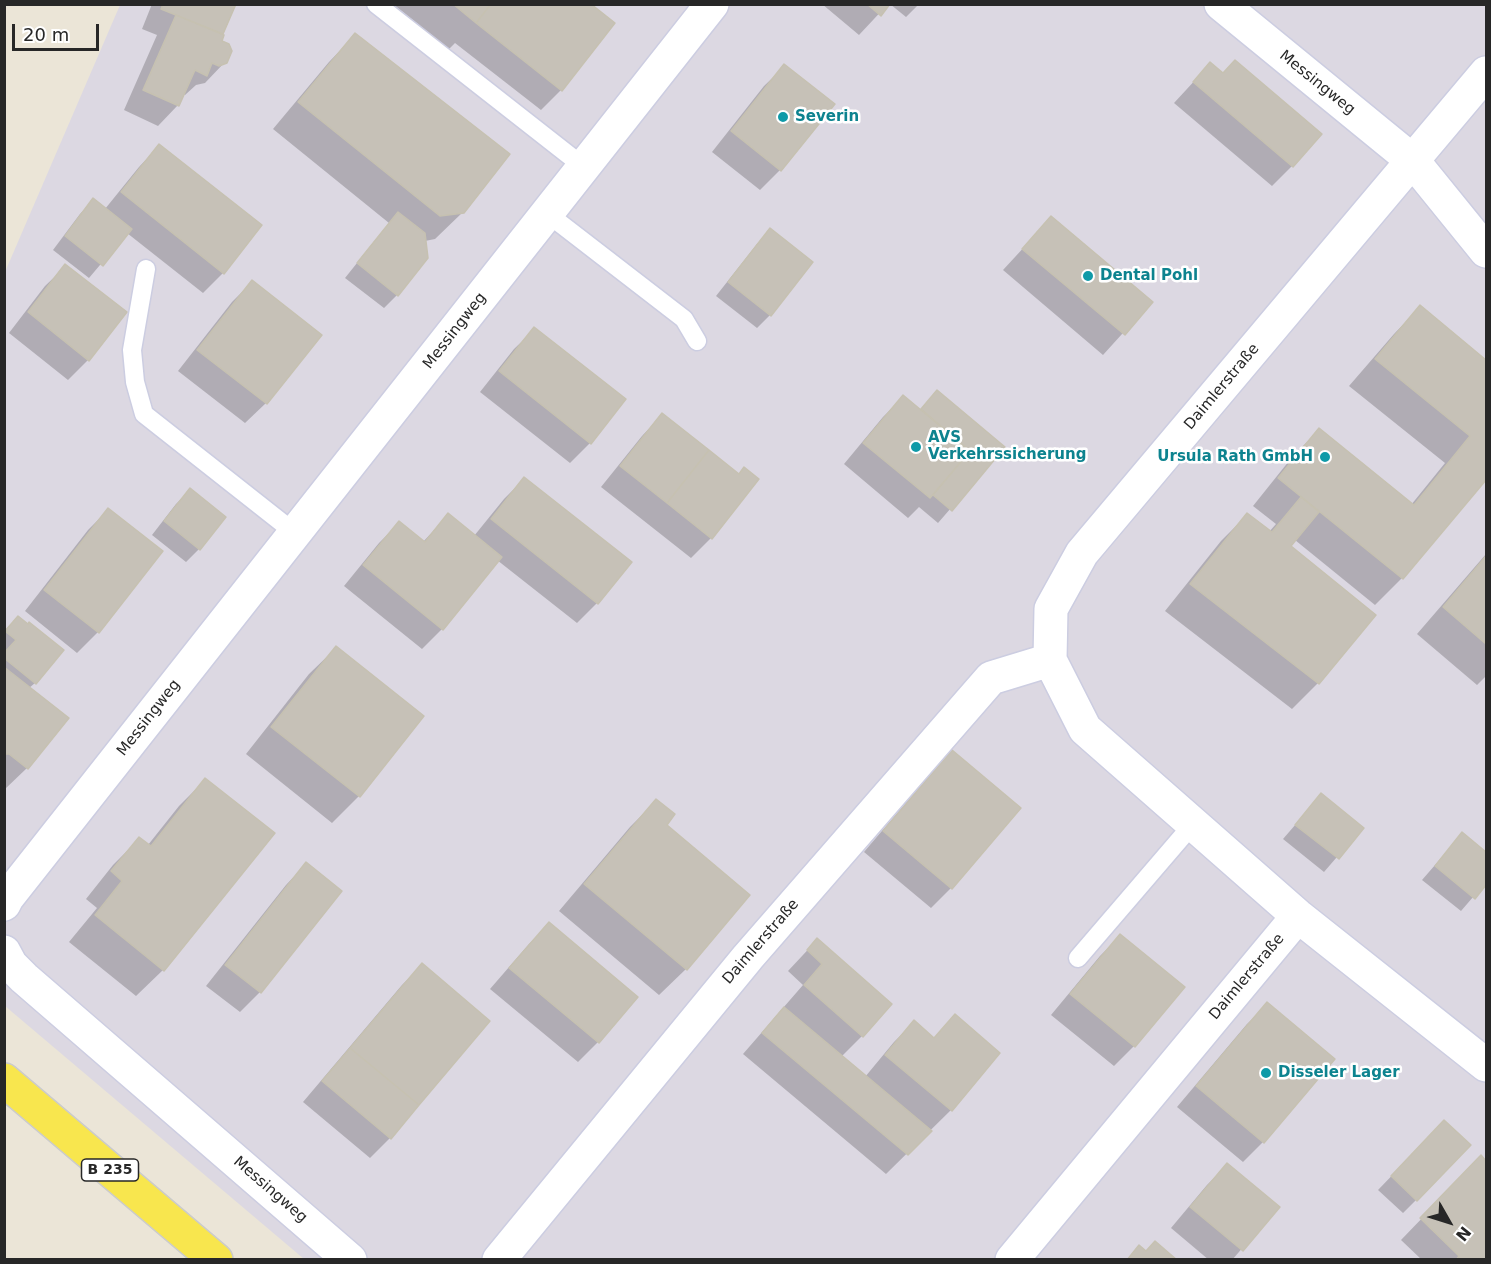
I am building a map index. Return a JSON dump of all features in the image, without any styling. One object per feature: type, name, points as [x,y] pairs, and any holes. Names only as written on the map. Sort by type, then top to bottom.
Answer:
[{"type":"main road","name":"B 235","points":[[4,1080],[216,1260]]},
{"type":"street","name":"Messingweg","points":[[4,904],[712,4]]},
{"type":"street","name":"Messingweg","points":[[1221,4],[1413,161],[1486,251]]},
{"type":"street","points":[[1413,161],[1486,73]]},
{"type":"street","name":"Daimlerstraße","points":[[1413,161],[1083,553],[1052,609],[1050,660],[1085,729],[1298,916],[1486,1065]]},
{"type":"street","name":"Daimlerstraße","points":[[498,1260],[748,957],[991,678],[1050,660]]},
{"type":"street","name":"Daimlerstraße","points":[[1012,1260],[1298,916]]},
{"type":"street","name":"Messingweg","points":[[4,952],[11,965],[24,978],[350,1260]]},
{"type":"lane","points":[[376,4],[584,167]]},
{"type":"lane","points":[[548,214],[684,319],[697,341]]},
{"type":"lane","points":[[146,269],[132,350],[135,382],[144,414],[295,533]]},
{"type":"lane","points":[[1078,958],[1193,824]]},
{"type":"shaded area","points":[[120,5],[1486,5],[1486,1259],[304,1259],[5,1006],[5,272]]},
{"type":"building","points":[[163,4],[236,4],[223,34],[161,9]]},
{"type":"building","points":[[453,4],[491,4],[476,23]]},
{"type":"building","points":[[491,4],[591,4],[615,23],[562,91],[476,23]]},
{"type":"building","points":[[867,4],[890,4],[881,16]]},
{"type":"building","points":[[176,15],[224,35],[222,41],[229,44],[232,51],[227,63],[219,66],[212,63],[207,76],[195,70],[179,106],[143,90]]},
{"type":"building","points":[[355,33],[510,154],[464,213],[440,216],[298,102]]},
{"type":"building","points":[[1235,60],[1322,134],[1293,167],[1193,82],[1210,62],[1223,73]]},
{"type":"building","name":"Severin","points":[[784,64],[835,104],[781,171],[731,131]]},
{"type":"building","points":[[159,144],[262,225],[224,274],[121,192]]},
{"type":"building","points":[[93,198],[132,229],[103,266],[65,236]]},
{"type":"building","points":[[398,212],[425,233],[428,258],[398,296],[357,263]]},
{"type":"building","name":"Dental Pohl","points":[[1051,216],[1153,302],[1125,335],[1022,249]]},
{"type":"building","points":[[770,228],[813,262],[771,316],[728,282]]},
{"type":"building","points":[[65,264],[127,312],[89,361],[28,312]]},
{"type":"building","points":[[252,280],[322,335],[267,404],[197,350]]},
{"type":"building","name":"Ursula Rath GmbH","points":[[1420,305],[1486,360],[1486,480],[1403,579],[1278,478],[1319,428],[1414,505],[1470,436],[1375,359]]},
{"type":"building","points":[[534,327],[626,399],[591,444],[499,371]]},
{"type":"building","points":[[937,390],[1005,447],[952,511],[933,495],[970,451],[921,409]]},
{"type":"building","name":"AVS Verkehrssicherung","points":[[903,395],[970,451],[930,498],[863,443]]},
{"type":"building","points":[[662,413],[709,450],[667,503],[620,466]]},
{"type":"building","points":[[709,450],[739,474],[744,467],[759,479],[712,539],[667,503]]},
{"type":"building","points":[[524,477],[632,562],[598,604],[491,519]]},
{"type":"building","points":[[190,488],[226,517],[200,550],[164,521]]},
{"type":"building","points":[[1301,497],[1319,512],[1291,546],[1376,615],[1319,684],[1190,584],[1247,513],[1272,532]]},
{"type":"building","points":[[108,508],[163,551],[99,633],[44,590]]},
{"type":"building","points":[[448,513],[502,557],[443,630],[363,565],[399,521],[425,542]]},
{"type":"building","points":[[1486,556],[1486,644],[1443,607]]},
{"type":"building","points":[[18,616],[64,650],[36,684],[4,658],[4,653],[16,640],[5,631]]},
{"type":"building","points":[[336,646],[424,716],[360,797],[271,727]]},
{"type":"building","points":[[4,667],[69,718],[28,769],[9,754],[4,754]]},
{"type":"building","points":[[952,750],[1021,808],[952,889],[883,831]]},
{"type":"building","points":[[205,778],[275,833],[164,971],[95,915],[122,881],[111,871],[139,837],[151,846]]},
{"type":"building","points":[[1321,793],[1364,828],[1339,859],[1295,825]]},
{"type":"building","points":[[656,799],[675,814],[667,825],[750,895],[687,970],[584,884]]},
{"type":"building","points":[[1462,832],[1486,852],[1486,885],[1475,899],[1435,866]]},
{"type":"building","points":[[306,862],[342,891],[261,993],[225,965]]},
{"type":"building","points":[[549,922],[638,997],[599,1043],[509,968]]},
{"type":"building","points":[[1120,934],[1185,987],[1135,1047],[1070,994]]},
{"type":"building","points":[[817,938],[892,1004],[863,1037],[804,985],[822,964],[807,950]]},
{"type":"building","points":[[422,963],[490,1021],[419,1105],[350,1048]]},
{"type":"building","name":"Disseler Lager","points":[[1267,1002],[1335,1059],[1264,1143],[1196,1086]]},
{"type":"building","points":[[784,1007],[932,1131],[908,1155],[762,1033]]},
{"type":"building","points":[[955,1014],[1000,1053],[952,1111],[885,1055],[914,1020],[934,1038]]},
{"type":"building","points":[[350,1048],[419,1105],[391,1139],[322,1081]]},
{"type":"building","points":[[1444,1120],[1471,1145],[1417,1201],[1391,1176]]},
{"type":"building","points":[[1481,1155],[1486,1161],[1486,1260],[1456,1260],[1459,1256],[1420,1218]]},
{"type":"building","points":[[1227,1163],[1280,1207],[1243,1251],[1190,1207]]},
{"type":"building","points":[[1155,1241],[1177,1260],[1127,1260],[1139,1245],[1146,1251]]},
{"type":"place","name":"Severin","points":[[783,117]]},
{"type":"place","name":"Dental Pohl","points":[[1088,276]]},
{"type":"place","name":"AVS Verkehrssicherung","points":[[916,447]]},
{"type":"place","name":"Ursula Rath GmbH","points":[[1325,457]]},
{"type":"place","name":"Disseler Lager","points":[[1266,1073]]}]
